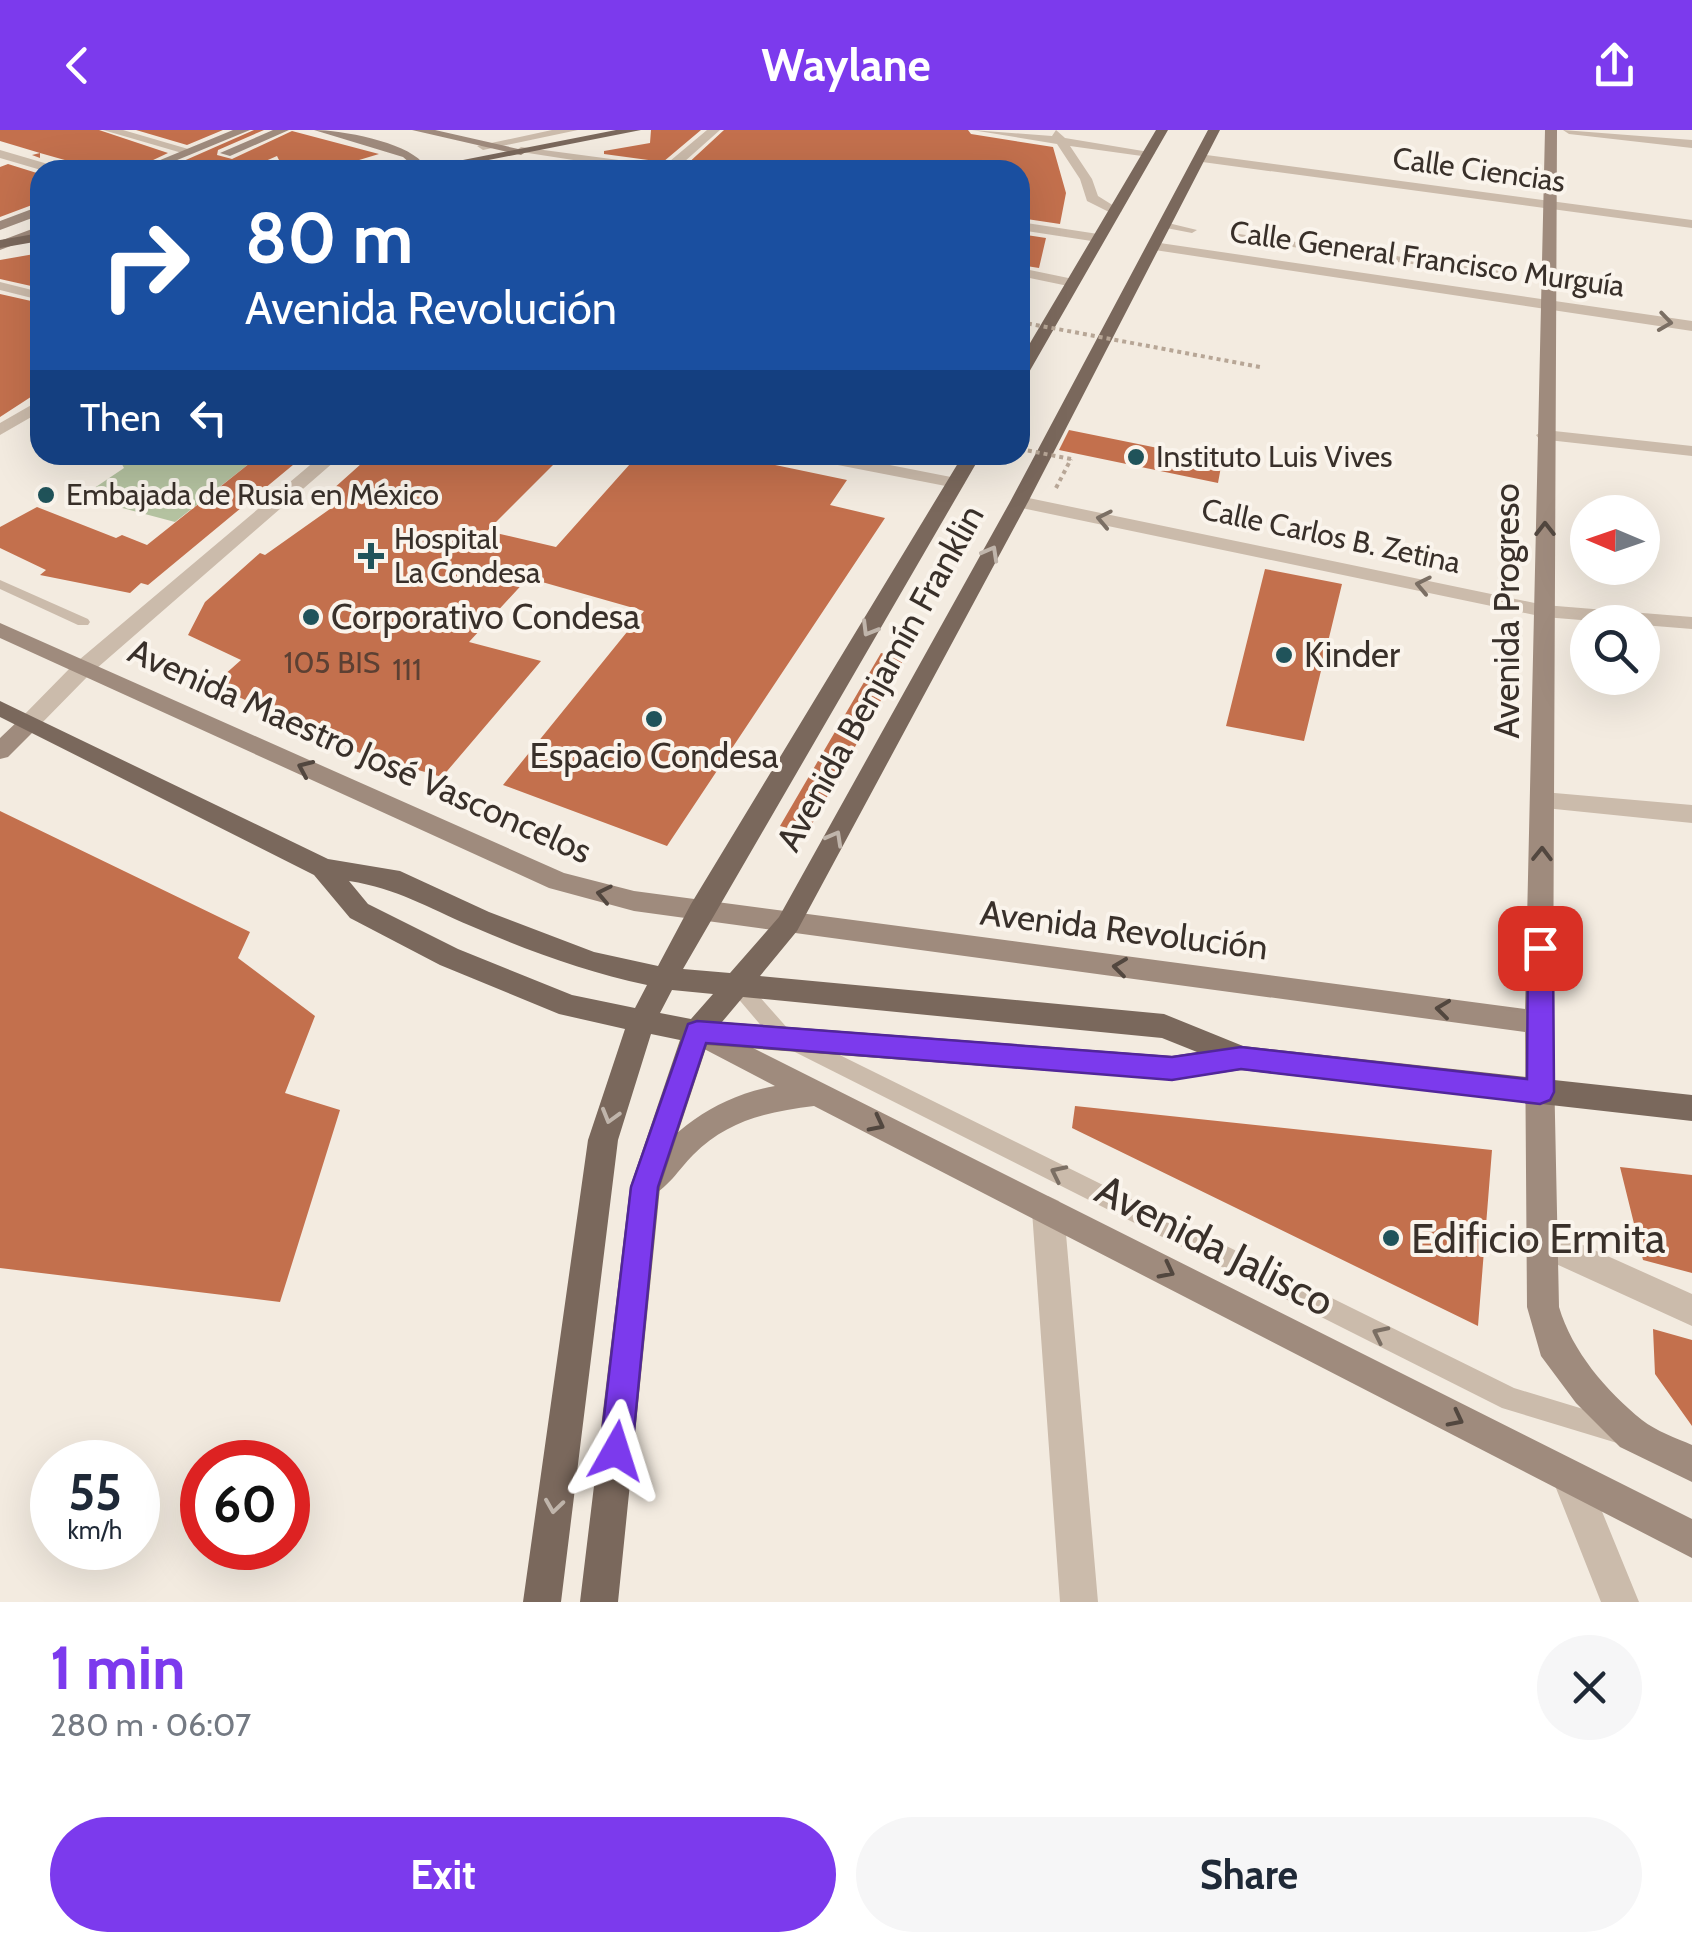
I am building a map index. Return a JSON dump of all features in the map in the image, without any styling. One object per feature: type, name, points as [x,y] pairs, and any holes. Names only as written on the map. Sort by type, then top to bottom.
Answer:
[{"type":"main road","points":[[167,160],[244,130]]},
{"type":"main road","points":[[208,160],[283,130]]},
{"type":"main road","points":[[320,130],[406,154],[414,160]]},
{"type":"main road","points":[[418,130],[521,151]]},
{"type":"main road","points":[[471,160],[635,130]]},
{"type":"main road","points":[[1030,357],[1162,130]]},
{"type":"main road","name":"Avenida Benjamín Franklin","points":[[697,1032],[788,924],[1020,502],[1214,130]]},
{"type":"main road","name":"Avenida Progreso","points":[[1551,130],[1547,204],[1539,1022],[1543,1307],[1553,1344],[1588,1391],[1632,1436]]},
{"type":"main road","points":[[0,226],[30,214]]},
{"type":"main road","points":[[3,244],[30,236]]},
{"type":"main road","name":"Avenida Benjamín Franklin","points":[[542,1602],[603,1140],[641,1023],[700,911],[966,465]]},
{"type":"main road","name":"Avenida Maestro José Vasconcelos","points":[[0,630],[558,881],[606,895],[700,911]]},
{"type":"main road","points":[[0,708],[323,868],[390,878],[571,957],[663,978],[1164,1026],[1241,1058]]},
{"type":"main road","points":[[0,731],[28,724]]},
{"type":"main road","points":[[0,751],[28,724]]},
{"type":"main road","points":[[323,868],[359,911],[449,957],[569,1006],[641,1023],[697,1032],[1172,1068],[1241,1058],[1692,1108]]},
{"type":"main road","name":"Avenida Revolución","points":[[700,911],[1539,1022]]},
{"type":"main road","points":[[599,1602],[644,1187],[697,1032]]},
{"type":"main road","name":"Avenida Jalisco","points":[[697,1032],[1692,1539]]},
{"type":"main road","points":[[644,1187],[679,1146],[730,1110],[772,1098],[817,1093]]},
{"type":"main road","points":[[1632,1436],[1692,1464]]},
{"type":"street","points":[[109,130],[189,151]]},
{"type":"street","points":[[483,146],[572,130]]},
{"type":"street","points":[[679,160],[714,130]]},
{"type":"street","points":[[978,130],[1057,136],[1149,154]]},
{"type":"street","points":[[1090,130],[1106,148]]},
{"type":"street","points":[[1569,130],[1692,144]]},
{"type":"street","points":[[1057,136],[1086,179],[1092,198],[1115,211]]},
{"type":"street","points":[[521,151],[590,160]]},
{"type":"street","points":[[0,154],[30,163]]},
{"type":"street","name":"Calle Ciencias","points":[[1199,158],[1692,224]]},
{"type":"street","points":[[1030,228],[1098,238]]},
{"type":"street","name":"Calle General Francisco Murguía","points":[[1153,246],[1692,326]]},
{"type":"street","points":[[1030,274],[1073,283]]},
{"type":"street","points":[[0,286],[30,294]]},
{"type":"street","points":[[0,430],[30,411]]},
{"type":"street","points":[[1545,435],[1692,451]]},
{"type":"street","points":[[28,724],[82,670],[322,465]]},
{"type":"street","points":[[863,465],[956,483]]},
{"type":"street","name":"Calle Carlos B. Zetina","points":[[1020,502],[1544,611],[1692,623]]},
{"type":"street","points":[[1543,800],[1692,814]]},
{"type":"street","points":[[1048,1211],[1079,1602]]},
{"type":"street","points":[[1542,1242],[1692,1310]]},
{"type":"street","points":[[1570,1478],[1620,1602]]},
{"type":"lane","points":[[1164,226],[1192,230]]},
{"type":"lane","points":[[1239,237],[1510,275]]},
{"type":"lane","points":[[0,584],[82,622]]},
{"type":"lane","points":[[738,984],[782,1036],[1511,1399],[1632,1436]]},
{"type":"path","points":[[1030,324],[1260,366]]},
{"type":"path","points":[[1030,451],[1071,460],[1046,507]]},
{"type":"green space","points":[[122,465],[247,465],[175,522],[81,497],[124,468]]},
{"type":"building","points":[[0,130],[99,130],[168,153],[153,160],[66,160],[0,141]]},
{"type":"building","points":[[136,130],[223,130],[187,145]]},
{"type":"building","points":[[254,130],[264,130],[218,150],[217,155],[232,159],[292,131],[379,154],[359,160],[279,160],[277,156],[268,160],[186,160]]},
{"type":"building","points":[[651,130],[701,130],[665,160],[604,154],[650,143]]},
{"type":"building","points":[[724,130],[968,130],[971,134],[1053,147],[1066,193],[1060,224],[1030,220],[1030,160],[692,160]]},
{"type":"building","points":[[8,164],[30,171],[30,206],[0,217],[0,167]]},
{"type":"building","points":[[1030,236],[1046,238],[1039,268],[1030,267]]},
{"type":"building","points":[[30,255],[30,286],[0,279],[0,260]]},
{"type":"building","points":[[0,294],[30,301],[30,398],[0,417]]},
{"type":"building","name":"Instituto Luis Vives","points":[[1069,430],[1222,461],[1218,483],[1059,450]]},
{"type":"building","points":[[247,465],[293,465],[148,585],[141,583],[130,593],[40,575],[46,570],[0,548],[0,527],[37,507],[116,538],[122,535],[147,545]]},
{"type":"building","points":[[360,465],[553,465],[487,531],[556,547],[629,465],[775,465],[847,480],[830,505],[885,518],[667,846],[503,785],[644,611],[528,578],[469,642],[541,661],[442,777],[360,753],[213,685],[241,660],[188,635],[205,602],[260,553],[265,555],[337,504],[323,498]]},
{"type":"building","name":"Kinder","points":[[1265,569],[1342,584],[1304,741],[1226,726]]},
{"type":"building","points":[[881,653],[904,659],[807,833],[780,826]]},
{"type":"building","points":[[0,811],[250,932],[238,958],[315,1016],[285,1093],[340,1110],[280,1302],[0,1268]]},
{"type":"building","name":"Edificio Ermita","points":[[1075,1106],[1492,1150],[1478,1326],[1072,1128]]},
{"type":"building","points":[[1620,1167],[1692,1175],[1692,1273],[1643,1260]]},
{"type":"building","points":[[1653,1329],[1692,1340],[1692,1426],[1655,1374]]},
{"type":"place","name":"Instituto Luis Vives","points":[[1136,457]]},
{"type":"place","name":"Embajada de Rusia en México","points":[[46,495]]},
{"type":"place","name":"Hospital La Condesa","points":[[371,556]]},
{"type":"place","name":"Corporativo Condesa","points":[[311,617]]},
{"type":"place","name":"Kinder","points":[[1284,655]]},
{"type":"place","name":"Espacio Condesa","points":[[654,719]]},
{"type":"place","name":"Edificio Ermita","points":[[1391,1238]]},
{"type":"route","points":[[616,1451],[644,1187],[697,1032],[1172,1068],[1241,1058],[1540,1092],[1540,948]]}]
